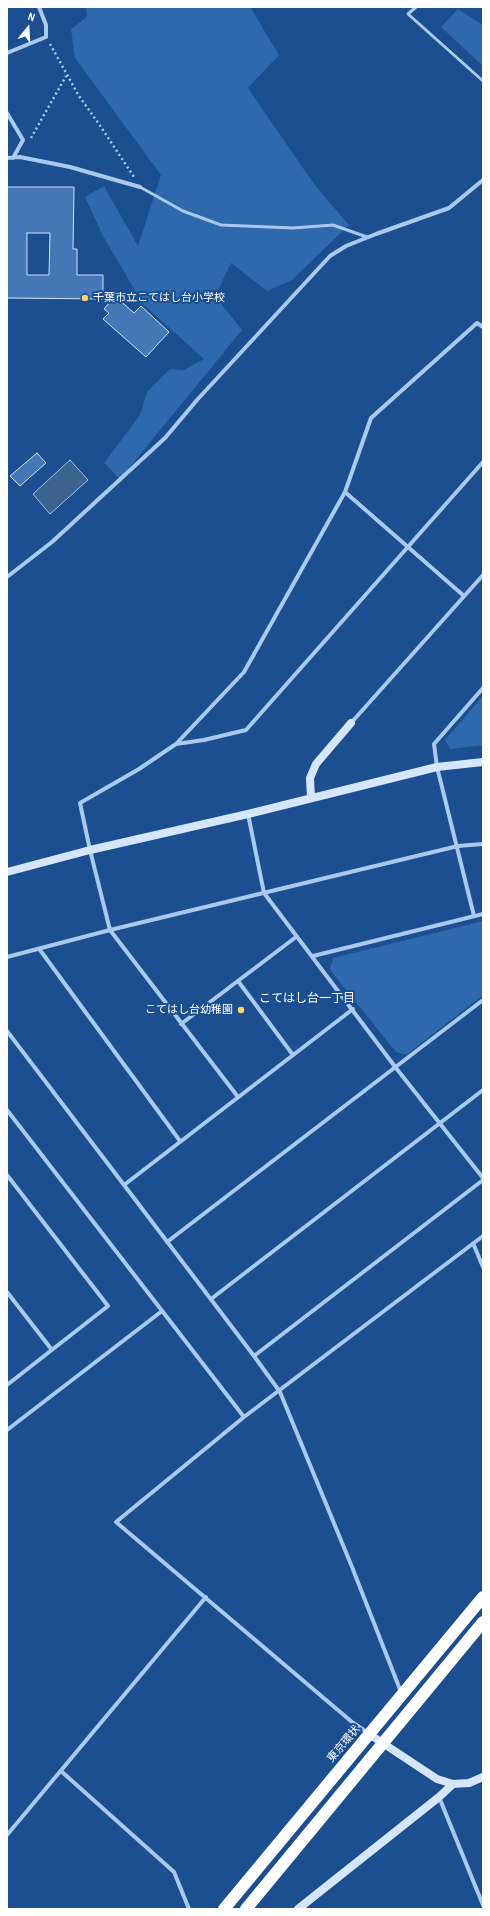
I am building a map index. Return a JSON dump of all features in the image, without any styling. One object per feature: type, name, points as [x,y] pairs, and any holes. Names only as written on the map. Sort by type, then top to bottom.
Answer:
[{"type":"highway","name":"東京環状","points":[[224,1909],[483,1596]]},
{"type":"highway","points":[[246,1909],[385,1743],[483,1622]]},
{"type":"street","points":[[7,53],[46,37],[46,25],[39,7]]},
{"type":"street","points":[[7,113],[23,140],[13,158]]},
{"type":"street","points":[[7,158],[20,157],[70,167],[140,187]]},
{"type":"street","points":[[7,577],[52,542],[165,438],[197,400],[330,256],[346,246],[449,208],[483,180]]},
{"type":"street","points":[[238,1097],[110,930],[80,803],[139,769],[176,744],[244,672],[345,492],[371,418],[477,322],[483,327]]},
{"type":"street","points":[[176,744],[204,740],[246,730],[483,462]]},
{"type":"street","points":[[345,492],[464,596]]},
{"type":"street","points":[[311,798],[310,778],[316,764],[483,575]]},
{"type":"street","points":[[474,916],[458,846],[437,767],[434,744],[483,688]]},
{"type":"street","points":[[7,872],[90,850],[248,814],[437,767],[483,762]]},
{"type":"street","points":[[248,814],[264,893],[396,1068],[483,1179],[254,1356]]},
{"type":"street","points":[[7,957],[40,950],[110,930],[458,846],[483,844]]},
{"type":"street","points":[[313,956],[483,914]]},
{"type":"street","points":[[181,1024],[296,937]]},
{"type":"street","points":[[40,950],[180,1142]]},
{"type":"street","points":[[238,981],[293,1055]]},
{"type":"street","points":[[167,1242],[483,1000]]},
{"type":"street","points":[[124,1185],[353,1009]]},
{"type":"street","points":[[7,1031],[280,1392],[352,1567],[402,1695]]},
{"type":"street","points":[[211,1299],[483,1090]]},
{"type":"street","points":[[7,1110],[244,1417]]},
{"type":"street","points":[[7,1175],[108,1306],[7,1385]]},
{"type":"street","points":[[483,1236],[280,1392],[244,1417],[116,1522],[352,1722],[437,1779],[453,1784],[469,1783],[483,1776]]},
{"type":"street","points":[[473,1243],[483,1268]]},
{"type":"street","points":[[7,1292],[52,1350]]},
{"type":"street","points":[[7,1430],[162,1311]]},
{"type":"street","points":[[7,1835],[206,1597]]},
{"type":"street","points":[[61,1770],[174,1872],[189,1909]]},
{"type":"street","points":[[298,1909],[440,1797],[453,1784]]},
{"type":"street","points":[[440,1797],[483,1905]]},
{"type":"lane","points":[[416,7],[408,14],[483,81]]},
{"type":"lane","points":[[140,187],[183,211],[221,225],[293,228],[333,225],[368,238]]},
{"type":"path","points":[[46,37],[66,76],[140,187]]},
{"type":"path","points":[[20,157],[66,76]]},
{"type":"shaded area","points":[[86,7],[250,7],[279,55],[248,88],[314,184],[349,225],[292,280],[267,291],[231,263],[215,296],[242,330],[120,479],[104,463],[140,415],[147,392],[170,369],[184,370],[204,359],[143,304],[103,236],[85,197],[104,186],[138,246],[161,175],[75,58],[71,29],[87,17]]},
{"type":"shaded area","points":[[458,9],[483,25],[483,66],[441,27]]},
{"type":"shaded area","points":[[70,460],[88,480],[50,514],[33,494]]},
{"type":"shaded area","points":[[483,696],[483,745],[450,749],[445,740]]},
{"type":"shaded area","points":[[483,921],[483,995],[406,1055],[396,1052],[330,970],[333,958]]},
{"type":"building","points":[[7,187],[74,187],[73,249],[77,249],[77,275],[103,275],[103,299],[7,298]],"holes":[[[27,233],[50,233],[49,275],[27,275]]]},
{"type":"building","points":[[115,296],[134,313],[141,306],[169,332],[146,357],[103,319],[109,313],[104,309]]},
{"type":"building","points":[[37,453],[46,463],[20,486],[10,476]]},
{"type":"place","name":"千葉市立こてはし台小学校","points":[[85,298]]},
{"type":"place","name":"こてはし台幼稚園","points":[[241,1010]]},
{"type":"district","name":"こてはし台一丁目","points":[[307,999]]}]
